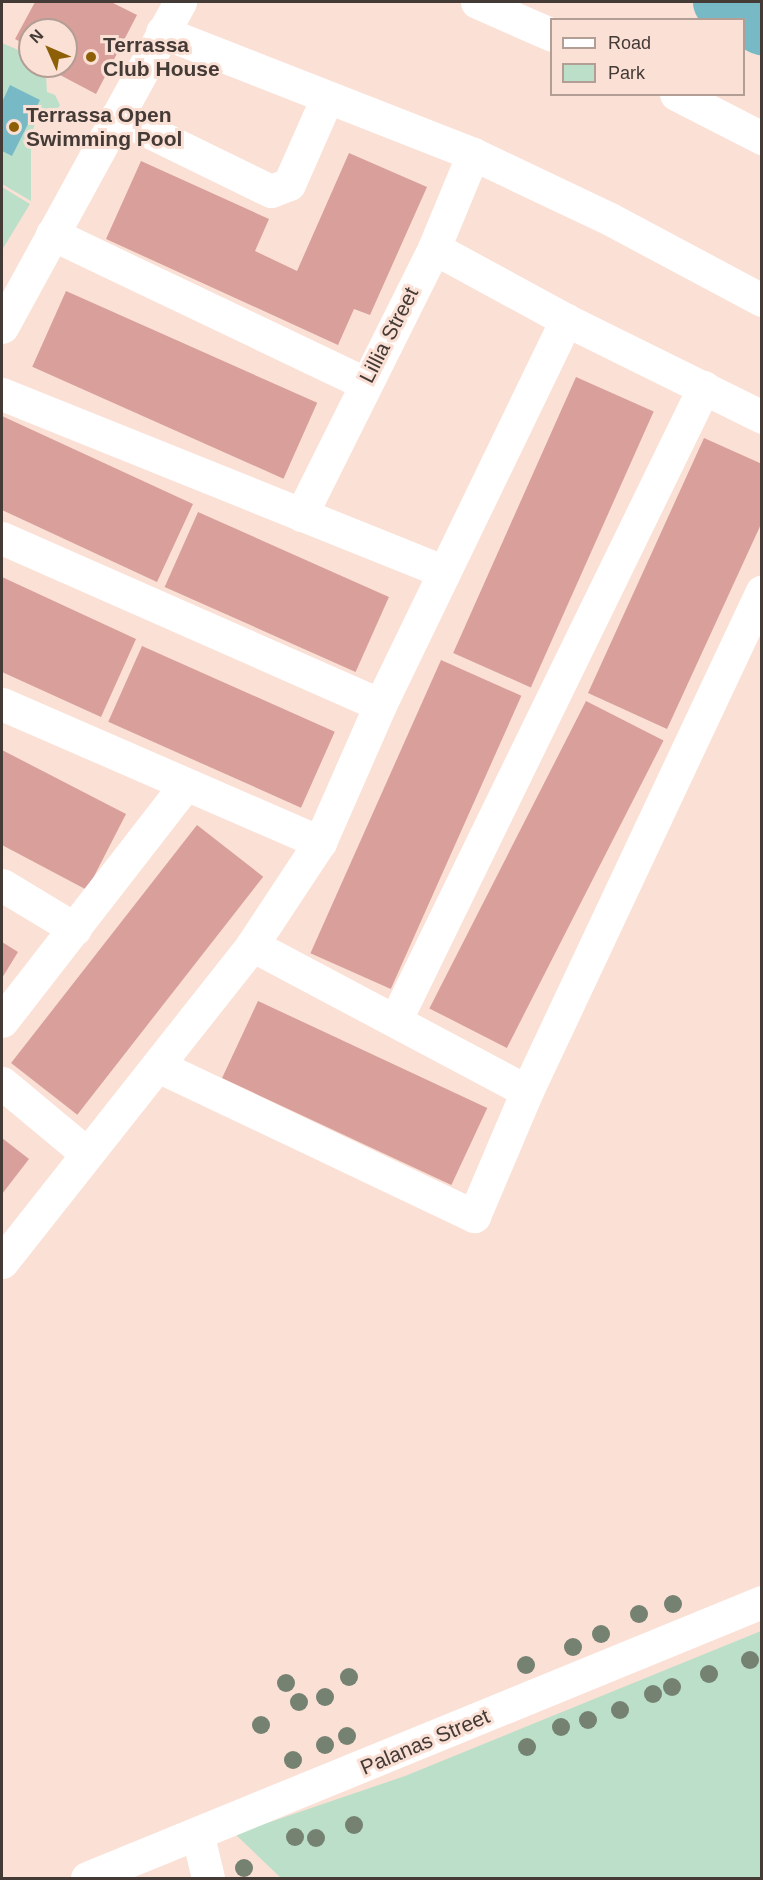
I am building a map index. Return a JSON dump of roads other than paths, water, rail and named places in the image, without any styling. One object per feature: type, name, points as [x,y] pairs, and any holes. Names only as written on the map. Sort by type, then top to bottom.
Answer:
[{"type":"street","points":[[2,327],[180,2]]},
{"type":"street","points":[[477,2],[550,34]]},
{"type":"street","points":[[162,32],[473,154],[610,219],[762,300]]},
{"type":"street","points":[[680,96],[762,138]]},
{"type":"street","points":[[117,116],[271,191],[289,184],[327,98]]},
{"type":"street","name":"Lillia Street","points":[[302,515],[365,383],[434,248],[473,154]]},
{"type":"street","points":[[52,234],[365,383]]},
{"type":"street","points":[[434,248],[566,320],[762,417]]},
{"type":"street","points":[[2,1262],[252,945],[320,842],[380,705],[566,320]]},
{"type":"street","points":[[396,1019],[704,387]]},
{"type":"street","points":[[2,394],[444,572]]},
{"type":"street","points":[[2,538],[380,705]]},
{"type":"street","points":[[158,1066],[474,1216],[527,1091],[762,591]]},
{"type":"street","points":[[2,704],[184,786],[320,842]]},
{"type":"street","points":[[2,1021],[184,786]]},
{"type":"street","points":[[2,885],[75,929]]},
{"type":"street","points":[[252,945],[396,1019],[527,1091]]},
{"type":"street","points":[[2,1083],[86,1153]]},
{"type":"street","name":"Palanas Street","points":[[87,1878],[198,1836],[762,1602]]},
{"type":"street","points":[[198,1836],[208,1878]]},
{"type":"water","name":"Terrassa Open Swimming Pool","points":[[10,85],[40,100],[12,156],[2,151],[2,102]]},
{"type":"waterway","points":[[722,2],[762,26]]},
{"type":"place","name":"Terrassa Club House","points":[[91,57]]},
{"type":"place","name":"Terrassa Open Swimming Pool","points":[[14,127]]}]
